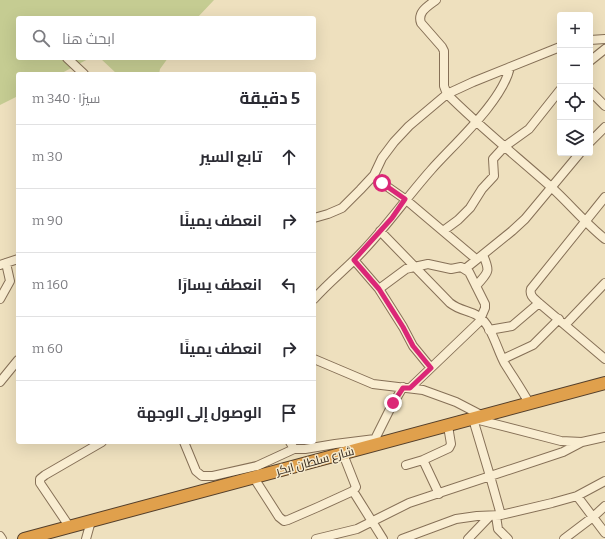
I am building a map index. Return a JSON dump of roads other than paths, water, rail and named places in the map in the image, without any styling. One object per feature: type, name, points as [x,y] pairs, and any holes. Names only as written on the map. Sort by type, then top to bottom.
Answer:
[{"type":"highway","name":"شارع سلطان ابكر","points":[[24,539],[38,537],[69,526],[343,454],[373,443],[448,426],[605,383]]},
{"type":"street","points":[[436,0],[424,9],[419,16],[419,20],[444,51],[444,86],[447,94],[476,122],[551,187],[605,239]]},
{"type":"street","points":[[593,40],[605,39]]},
{"type":"street","points":[[316,217],[342,208],[374,175],[382,158],[394,142],[409,126],[447,94],[558,48]]},
{"type":"street","points":[[593,59],[605,49]]},
{"type":"street","points":[[69,60],[82,72]]},
{"type":"street","points":[[316,297],[380,232],[405,199],[476,122],[500,90],[510,67]]},
{"type":"street","points":[[443,231],[458,220],[470,208],[482,189],[494,176],[493,160],[504,147],[528,129],[557,94]]},
{"type":"street","points":[[593,94],[605,106]]},
{"type":"street","points":[[593,139],[605,128]]},
{"type":"street","points":[[465,269],[516,227],[577,156]]},
{"type":"street","points":[[374,175],[476,259]]},
{"type":"street","points":[[605,197],[530,289],[530,295],[605,359]]},
{"type":"street","points":[[380,232],[450,303],[457,309],[478,316],[481,319],[489,330],[503,359],[529,403]]},
{"type":"street","points":[[476,286],[488,270],[488,266],[483,255]]},
{"type":"street","points":[[354,260],[379,289],[413,346],[431,368]]},
{"type":"street","points":[[0,298],[10,281],[3,264],[16,261]]},
{"type":"street","points":[[185,444],[196,471],[202,476],[213,476],[257,466],[292,446],[305,449],[335,444],[373,443],[390,409],[406,388],[431,368],[481,319],[485,304],[469,272],[461,267],[451,269],[428,264],[406,269],[379,289]]},
{"type":"street","points":[[503,359],[533,344],[562,322],[605,283]]},
{"type":"street","points":[[489,330],[512,326],[539,303]]},
{"type":"street","points":[[316,360],[374,384],[423,390],[456,402],[476,418],[554,440],[582,442],[605,437]]},
{"type":"street","points":[[0,382],[16,363]]},
{"type":"street","points":[[476,418],[490,476],[498,529],[506,538]]},
{"type":"street","points":[[406,465],[423,460],[450,446],[448,426]]},
{"type":"street","points":[[316,539],[357,529],[409,503],[563,452],[582,442]]},
{"type":"street","points":[[69,526],[40,483],[40,478],[98,444]]},
{"type":"street","points":[[254,478],[276,513],[282,520],[284,520],[353,491],[356,487],[343,454]]},
{"type":"street","points":[[423,460],[439,494]]},
{"type":"street","points":[[402,539],[456,519],[477,516],[496,516],[577,496],[605,481]]},
{"type":"street","points":[[353,491],[383,539]]},
{"type":"street","points":[[577,496],[605,533]]},
{"type":"street","points":[[564,539],[605,506]]},
{"type":"street","points":[[468,539],[496,516]]},
{"type":"street","points":[[86,539],[91,521]]}]
